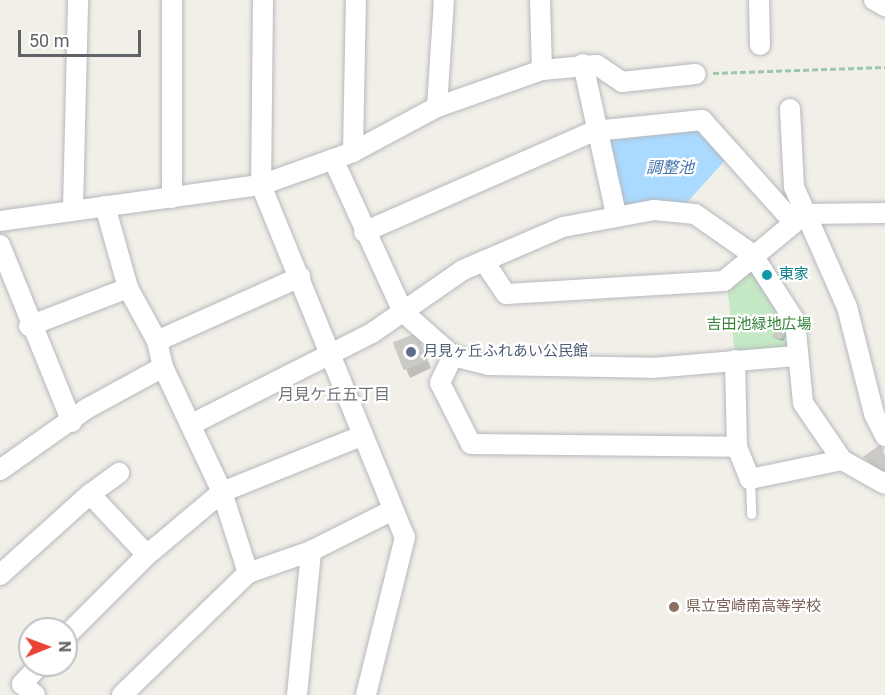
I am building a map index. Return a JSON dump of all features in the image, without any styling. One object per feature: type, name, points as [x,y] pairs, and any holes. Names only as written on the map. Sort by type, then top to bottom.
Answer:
[{"type":"street","points":[[73,209],[78,0]]},
{"type":"street","points":[[172,0],[172,198]]},
{"type":"street","points":[[263,0],[261,185],[405,537],[366,695]]},
{"type":"street","points":[[353,152],[356,0]]},
{"type":"street","points":[[437,106],[444,0]]},
{"type":"street","points":[[540,0],[542,70]]},
{"type":"street","points":[[759,0],[760,45]]},
{"type":"street","points":[[874,0],[885,6]]},
{"type":"street","points":[[0,221],[73,209],[261,185],[353,152],[437,106],[542,70],[582,64],[597,65],[622,82],[696,74]]},
{"type":"street","points":[[582,64],[594,131],[616,214]]},
{"type":"street","points":[[790,109],[794,187],[846,307],[874,414],[885,436]]},
{"type":"street","points":[[364,232],[594,131],[702,120],[794,223],[752,254],[739,274],[724,281],[506,294],[484,261]]},
{"type":"street","points":[[333,159],[364,232],[403,312],[453,356],[488,365],[652,368],[795,356]]},
{"type":"street","points":[[105,206],[128,288],[157,340],[163,367],[192,424],[222,492],[248,573]]},
{"type":"street","points":[[805,214],[885,213]]},
{"type":"street","points":[[192,424],[403,312],[484,261],[563,227],[616,214],[695,214],[752,254],[795,321],[795,356],[803,403],[842,460],[885,484]]},
{"type":"street","points":[[0,245],[29,326],[72,422]]},
{"type":"street","points":[[157,340],[300,277]]},
{"type":"street","points":[[29,326],[128,288]]},
{"type":"street","points":[[453,356],[440,383],[471,444],[736,447]]},
{"type":"street","points":[[735,360],[736,447],[750,479],[842,460]]},
{"type":"street","points":[[0,470],[72,422],[86,409],[163,367]]},
{"type":"street","points":[[78,624],[147,555],[222,492],[362,436]]},
{"type":"street","points":[[0,575],[90,494],[119,472]]},
{"type":"street","points":[[90,494],[147,555]]},
{"type":"street","points":[[122,695],[248,573],[311,551],[393,510]]},
{"type":"street","points":[[297,695],[311,551]]},
{"type":"street","points":[[29,677],[22,684],[35,695]]},
{"type":"lane","points":[[750,479],[751,514]]},
{"type":"path","points":[[696,74],[885,68]]},
{"type":"green space","name":"吉田池緑地広場","points":[[759,266],[793,327],[793,349],[735,354],[727,286]]},
{"type":"water","name":"調整池","points":[[698,129],[728,157],[683,207],[621,205],[607,141]]},
{"type":"building","points":[[777,326],[789,331],[781,339],[772,338]]},
{"type":"building","name":"月見ヶ丘ふれあい公民館","points":[[417,333],[428,361],[403,370],[393,342]]},
{"type":"building","points":[[881,444],[885,456],[885,476],[863,457]]},
{"type":"place","name":"東家","points":[[767,275]]},
{"type":"place","name":"月見ヶ丘ふれあい公民館","points":[[411,352]]},
{"type":"place","name":"県立宮崎南高等学校","points":[[674,607]]},
{"type":"district","name":"月見ケ丘五丁目","points":[[334,395]]}]
